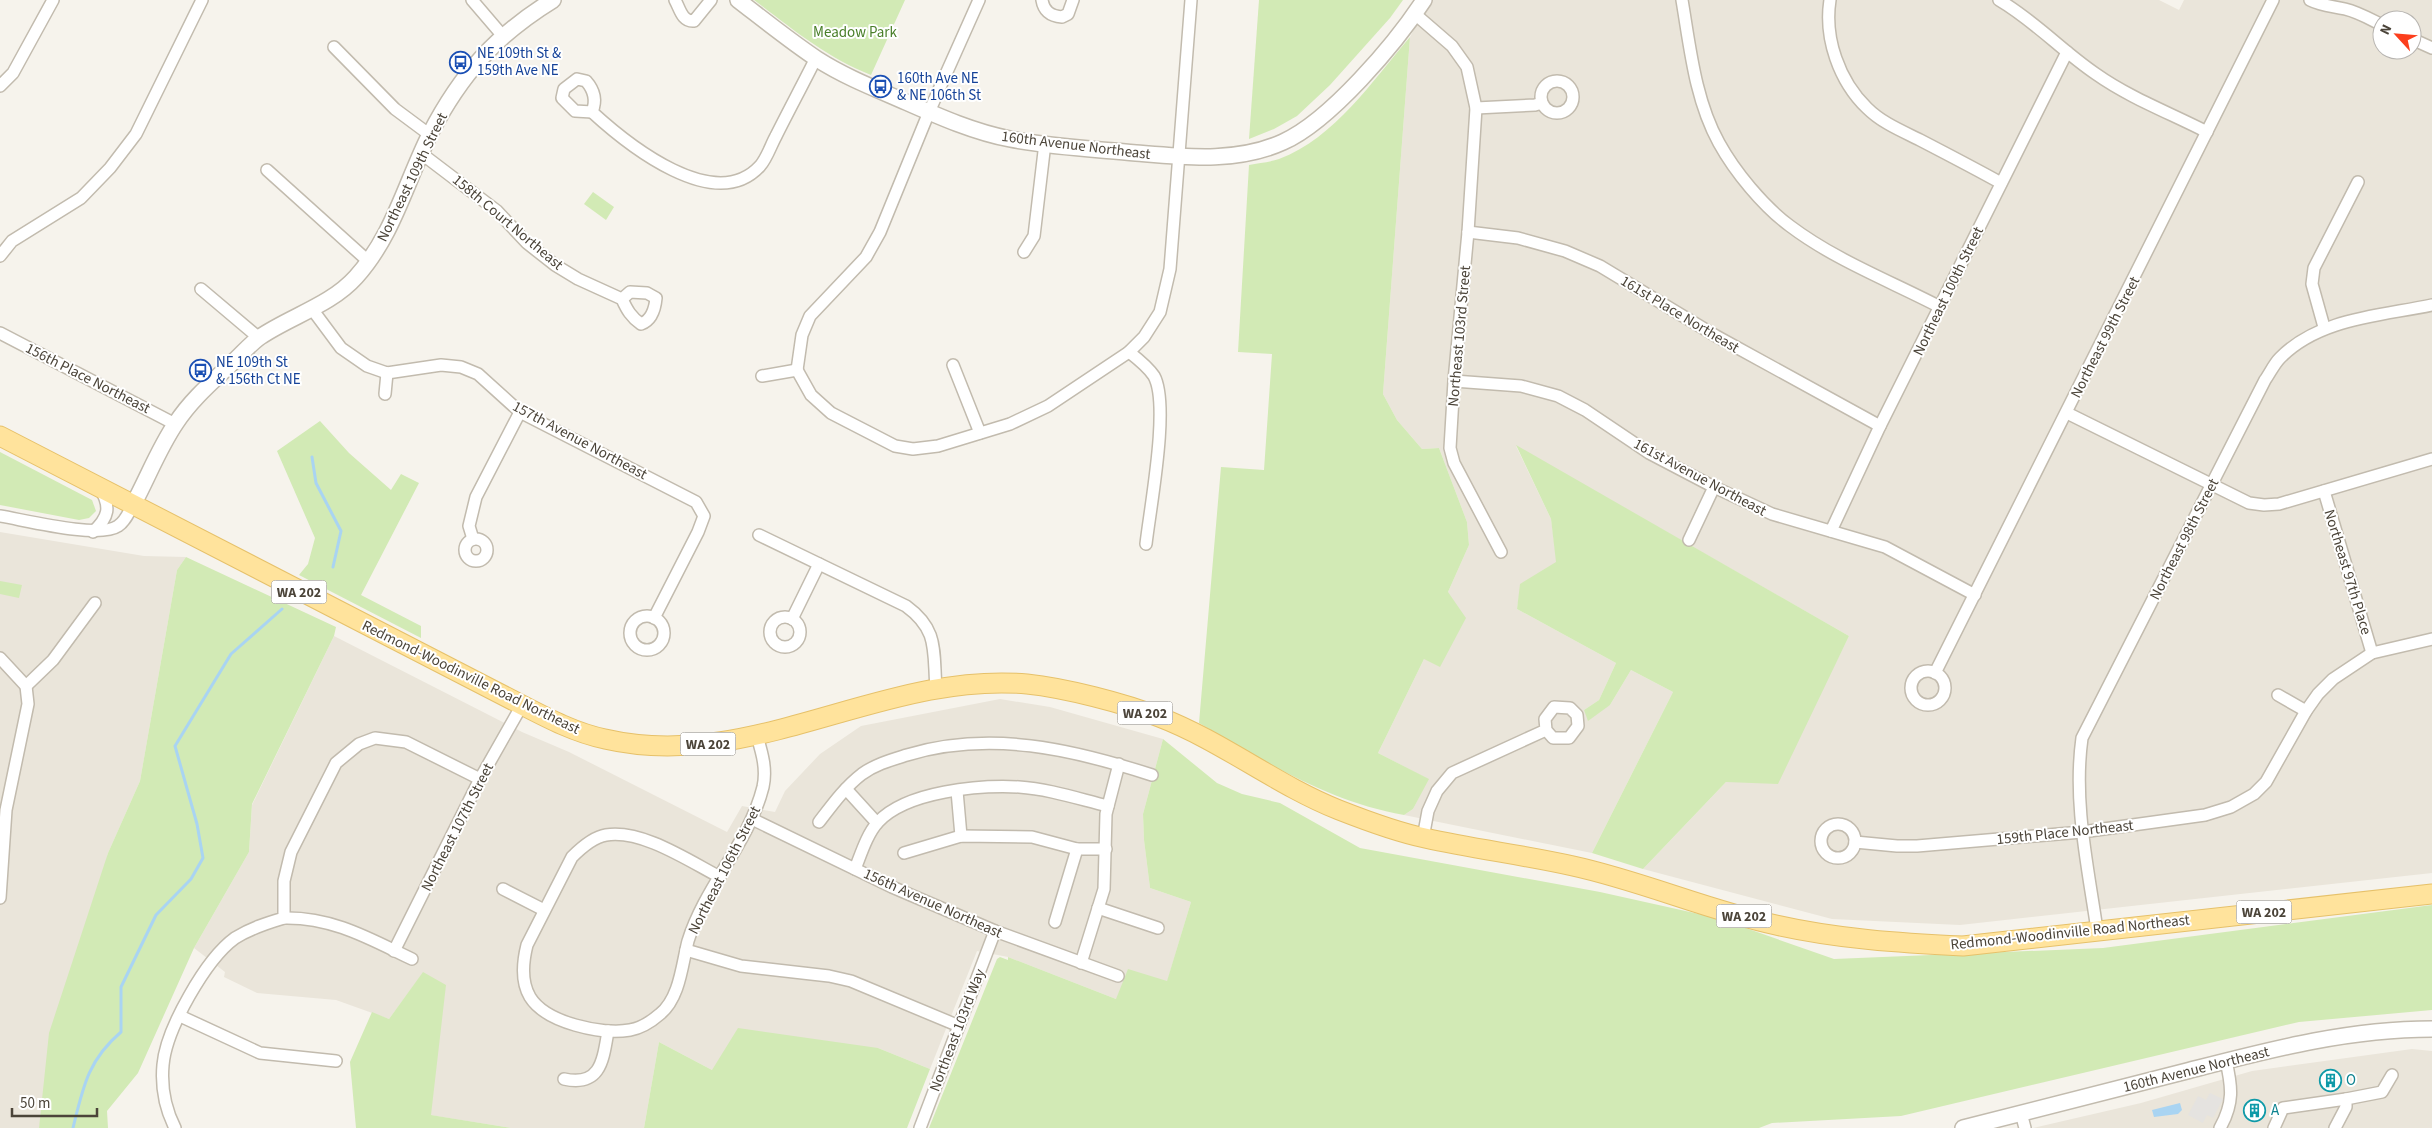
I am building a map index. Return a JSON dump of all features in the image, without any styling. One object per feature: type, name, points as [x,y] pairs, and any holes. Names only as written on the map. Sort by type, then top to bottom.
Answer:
[{"type":"main road","name":"Redmond-Woodinville Road Northeast","points":[[0,436],[134,503],[358,622],[563,726],[596,736],[647,746],[694,746],[757,736],[936,688],[995,683],[1028,684],[1060,690],[1160,717],[1202,737],[1307,795],[1389,829],[1422,838],[1574,866],[1773,925],[1834,937],[1896,943],[1963,946],[2432,894]]},
{"type":"street","points":[[0,86],[13,73],[53,0]]},
{"type":"street","points":[[0,256],[12,241],[81,198],[110,168],[136,134],[202,0]]},
{"type":"street","points":[[472,0],[502,35],[523,18],[553,0]]},
{"type":"street","points":[[675,0],[684,19],[689,21],[694,21],[711,0]]},
{"type":"street","name":"160th Avenue Northeast","points":[[738,0],[816,58],[852,78],[974,130],[1010,139],[1180,157],[1230,157],[1260,152],[1285,142],[1310,126],[1339,101],[1415,14],[1424,0]]},
{"type":"street","points":[[978,0],[929,112],[880,232],[866,257],[810,316],[802,335],[797,370],[812,395],[830,413],[895,446],[913,449],[938,446],[1010,424],[1048,406],[1129,352],[1144,337],[1160,312],[1170,269],[1191,0]]},
{"type":"street","points":[[1042,0],[1043,7],[1048,13],[1062,17],[1068,14],[1073,0]]},
{"type":"street","points":[[1682,0],[1697,79],[1706,110],[1719,142],[1758,195],[1789,225],[1822,247],[1940,307]]},
{"type":"street","points":[[1830,0],[1828,15],[1829,40],[1837,62],[1852,88],[1867,108],[1884,122],[2001,183]]},
{"type":"street","points":[[1999,0],[2021,13],[2067,52],[2119,88],[2207,132]]},
{"type":"street","name":"Northeast 99th Street","points":[[1935,673],[2273,0]]},
{"type":"street","points":[[2310,0],[2330,8],[2344,9],[2372,20]]},
{"type":"street","name":"Northeast 103rd Street","points":[[1415,14],[1452,46],[1467,67],[1476,108],[1450,448],[1454,463],[1500,552]]},
{"type":"street","name":"Northeast 109th Street","points":[[134,503],[175,424],[195,398],[259,338],[312,309],[356,278],[388,232],[430,135],[456,89],[477,62],[502,35]]},
{"type":"street","points":[[334,47],[395,109],[430,135]]},
{"type":"street","name":"Northeast 100th Street","points":[[1831,531],[1880,426],[2067,52]]},
{"type":"street","points":[[592,112],[633,146],[670,168],[699,180],[730,183],[746,178],[761,164],[816,58]]},
{"type":"street","points":[[1476,108],[1542,103]]},
{"type":"street","points":[[1024,252],[1034,236],[1045,143]]},
{"type":"street","name":"158th Court Northeast","points":[[422,154],[497,211],[527,243],[555,264],[578,279],[622,299]]},
{"type":"street","points":[[267,170],[368,261]]},
{"type":"street","points":[[2358,182],[2314,268],[2312,284],[2324,327],[2432,305]]},
{"type":"street","name":"161st Place Northeast","points":[[1468,232],[1518,238],[1566,251],[1600,266],[1716,336],[1880,426]]},
{"type":"street","points":[[201,289],[259,338]]},
{"type":"street","name":"157th Avenue Northeast","points":[[312,309],[342,348],[367,366],[388,373],[442,365],[461,367],[478,374],[520,412],[691,499],[699,506],[704,516],[698,532],[654,618]]},
{"type":"street","name":"Northeast 98th Street","points":[[2097,930],[2082,832],[2080,756],[2082,738],[2265,380],[2279,359],[2298,343],[2324,327]]},
{"type":"street","name":"156th Place Northeast","points":[[0,333],[175,424]]},
{"type":"street","points":[[1129,352],[1154,376],[1160,393],[1161,417],[1146,544]]},
{"type":"street","points":[[953,365],[980,433]]},
{"type":"street","points":[[762,376],[797,370]]},
{"type":"street","points":[[385,394],[388,373]]},
{"type":"street","name":"161st Avenue Northeast","points":[[1454,381],[1521,386],[1558,396],[1586,410],[1649,453],[1714,487],[1772,514],[1885,548],[1975,595]]},
{"type":"street","points":[[472,539],[469,526],[476,497],[520,412]]},
{"type":"street","points":[[2067,413],[2212,486],[2249,503],[2264,505],[2279,504],[2432,459]]},
{"type":"street","points":[[93,532],[104,521],[108,512],[107,502],[98,486]]},
{"type":"street","points":[[1689,540],[1714,487]]},
{"type":"street","name":"Northeast 97th Place","points":[[2324,491],[2372,653]]},
{"type":"street","points":[[0,516],[93,532],[118,527],[124,521],[134,503]]},
{"type":"street","points":[[760,535],[906,606],[919,616],[926,624],[932,638],[936,688]]},
{"type":"street","points":[[792,619],[819,564]]},
{"type":"street","points":[[26,686],[54,660],[95,603]]},
{"type":"street","points":[[2278,695],[2306,711],[2318,694],[2333,679],[2372,653],[2432,638]]},
{"type":"street","points":[[0,658],[26,686],[28,704],[6,810],[0,898]]},
{"type":"street","name":"Northeast 107th Street","points":[[394,951],[480,779],[522,706]]},
{"type":"street","name":"159th Place Northeast","points":[[1855,842],[1917,846],[2082,832],[2206,815],[2231,807],[2254,794],[2266,782],[2306,711]]},
{"type":"street","points":[[1422,838],[1431,804],[1437,791],[1452,773],[1546,730]]},
{"type":"street","name":"Northeast 106th Street","points":[[608,1031],[633,1030],[648,1023],[662,1012],[673,997],[695,923],[752,819],[760,799],[766,770],[757,736]]},
{"type":"street","points":[[284,918],[284,881],[291,852],[336,763],[345,754],[366,740],[390,739],[406,742],[480,779]]},
{"type":"street","points":[[819,822],[846,789],[862,774],[880,764],[934,747],[966,744],[1022,744],[1056,748],[1119,764],[1152,775]]},
{"type":"street","points":[[1081,963],[1104,889],[1108,806],[1119,764]]},
{"type":"street","points":[[855,869],[877,823],[887,813],[906,803],[979,787],[1020,787],[1108,806]]},
{"type":"street","points":[[846,789],[877,823]]},
{"type":"street","points":[[958,791],[961,836]]},
{"type":"street","name":"156th Avenue Northeast","points":[[752,819],[855,869],[995,932],[1118,976]]},
{"type":"street","points":[[564,1079],[578,1082],[594,1074],[603,1060],[608,1031],[564,1021],[548,1013],[530,996],[524,978],[523,958],[531,935],[572,858],[582,847],[599,837],[606,835],[632,835],[648,840],[720,877]]},
{"type":"street","points":[[904,853],[961,836],[1032,837],[1077,849],[1106,849]]},
{"type":"street","points":[[1055,922],[1077,849]]},
{"type":"street","points":[[503,889],[544,910]]},
{"type":"street","points":[[1098,908],[1158,928]]},
{"type":"street","points":[[175,1128],[169,1116],[162,1089],[163,1064],[167,1044],[201,975],[216,955],[235,938],[260,924],[284,918],[320,920],[346,928],[412,960]]},
{"type":"street","name":"Northeast 103rd Way","points":[[920,1128],[995,932]]},
{"type":"street","points":[[686,950],[742,966],[830,976],[849,980],[959,1026]]},
{"type":"street","points":[[180,1016],[260,1053],[336,1061]]},
{"type":"street","name":"160th Avenue Northeast","points":[[1963,1128],[2023,1121],[2226,1061],[2347,1034],[2389,1029],[2432,1029]]},
{"type":"street","points":[[2220,1128],[2230,1104],[2232,1088],[2226,1061]]},
{"type":"street","points":[[2274,1128],[2283,1108],[2382,1092],[2392,1075]]},
{"type":"street","points":[[2335,1128],[2346,1107],[2346,1099]]},
{"type":"shaded area","points":[[1429,0],[2159,0],[2179,10],[2184,0],[2432,0],[2432,873],[1960,925],[1832,919],[1643,869],[1726,782],[1816,702],[1849,636],[1516,446],[1551,519],[1557,563],[1521,584],[1517,609],[1616,663],[1599,700],[1584,710],[1610,705],[1631,670],[1673,692],[1592,853],[1404,815],[1413,809],[1428,779],[1378,753],[1424,659],[1448,592],[1469,545],[1467,522],[1439,448],[1422,449],[1397,420],[1383,394],[1410,37]]},
{"type":"shaded area","points":[[0,532],[144,556],[186,557],[177,570],[140,781],[108,853],[39,1128],[0,1128]]},
{"type":"shaded area","points":[[334,636],[522,732],[569,752],[727,832],[742,806],[775,812],[785,791],[820,754],[861,726],[1000,699],[1050,707],[1163,739],[1143,814],[1150,888],[1191,902],[1167,982],[1116,999],[1008,957],[977,951],[930,1069],[878,1048],[712,1070],[659,1042],[644,1128],[511,1128],[430,1115],[423,973],[389,1019],[336,1000],[257,993],[224,977],[225,972],[194,948],[249,852],[252,805]]},
{"type":"shaded area","points":[[2412,1049],[2432,1051],[2432,1128],[2033,1128],[2141,1103],[2252,1071]]},
{"type":"shaded area","points":[[2210,1093],[2223,1099],[2213,1118],[2207,1115],[2203,1123],[2188,1115],[2198,1096],[2206,1100]]},
{"type":"green space","name":"Meadow Park","points":[[754,0],[905,0],[871,75],[824,51]]},
{"type":"green space","points":[[1259,0],[1403,0],[1390,18],[1330,85],[1297,116],[1274,129],[1249,139]]},
{"type":"green space","points":[[1410,37],[1383,394],[1397,420],[1422,449],[1439,448],[1467,522],[1469,545],[1448,592],[1466,618],[1440,667],[1424,659],[1378,753],[1429,779],[1413,809],[1404,815],[1376,809],[1323,790],[1272,765],[1199,723],[1221,467],[1264,470],[1272,354],[1238,352],[1249,165],[1279,159],[1318,137],[1352,106]]},
{"type":"green space","points":[[593,192],[614,207],[606,220],[584,204]]},
{"type":"green space","points":[[320,421],[349,453],[391,490],[401,474],[419,483],[361,595],[421,626],[421,638],[299,575],[308,564],[315,538],[277,451]]},
{"type":"green space","points":[[1516,445],[1849,636],[1778,784],[1726,782],[1643,869],[1592,853],[1673,692],[1631,670],[1610,705],[1588,721],[1584,710],[1599,700],[1616,663],[1517,609],[1520,584],[1556,562],[1551,519]]},
{"type":"green space","points":[[0,452],[92,500],[96,511],[89,518],[79,520],[0,505]]},
{"type":"green space","points":[[186,557],[336,627],[334,636],[252,804],[249,852],[194,948],[138,1073],[107,1111],[108,1128],[39,1128],[49,1033],[108,853],[140,781],[177,570]]},
{"type":"green space","points":[[0,581],[22,585],[19,598],[0,594]]},
{"type":"green space","points":[[1163,739],[1217,783],[1242,794],[1280,803],[1360,848],[1600,892],[1717,918],[1834,959],[2103,948],[2432,905],[2432,1010],[2299,1022],[1901,1116],[1772,1123],[1759,1128],[929,1128],[997,959],[1000,957],[1008,960],[1008,957],[1116,999],[1128,969],[1167,981],[1191,902],[1150,888],[1143,814]]},
{"type":"green space","points":[[423,972],[446,985],[431,1115],[511,1128],[356,1128],[350,1062],[372,1012],[389,1019]]},
{"type":"green space","points":[[738,1028],[878,1048],[930,1069],[907,1128],[644,1128],[659,1042],[712,1070]]},
{"type":"water","points":[[2180,1103],[2182,1110],[2178,1114],[2154,1117],[2152,1110]]},
{"type":"waterway","points":[[312,457],[316,483],[341,531],[333,567]]},
{"type":"waterway","points":[[73,1128],[88,1075],[101,1053],[121,1032],[121,987],[156,915],[191,879],[203,858],[197,824],[175,746],[231,654],[282,609]]},
{"type":"place","name":"NE 109th St & 159th Ave NE","points":[[461,62]]},
{"type":"place","name":"160th Ave NE & NE 106th St","points":[[881,87]]},
{"type":"place","name":"NE 109th St & 156th Ct NE","points":[[200,371]]},
{"type":"place","name":"O","points":[[2330,1080]]},
{"type":"place","name":"A","points":[[2255,1110]]}]
